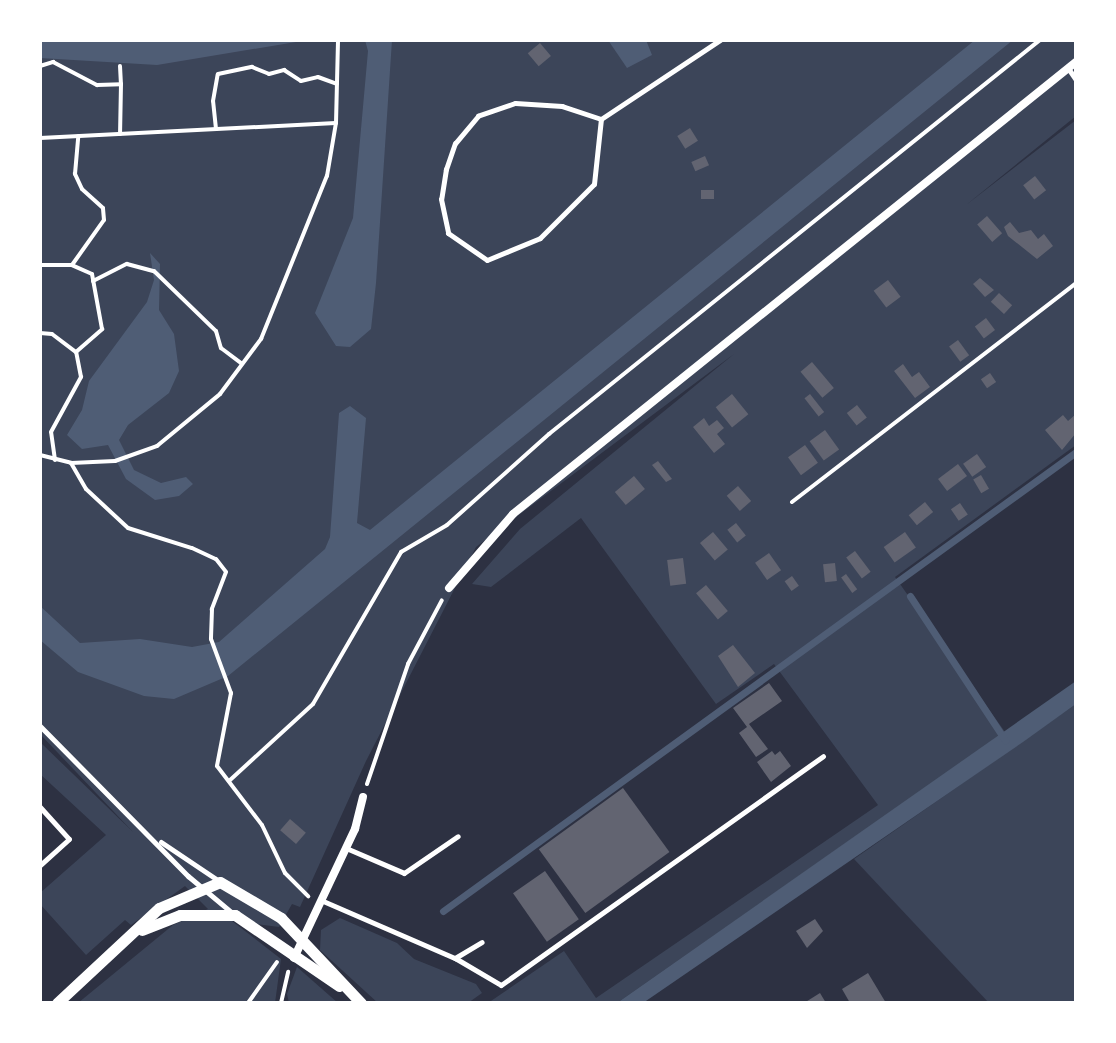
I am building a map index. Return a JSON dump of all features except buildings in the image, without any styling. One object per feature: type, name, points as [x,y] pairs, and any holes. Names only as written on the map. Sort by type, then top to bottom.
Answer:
[{"type":"street","points":[[449,588],[513,514],[1072,65]]},
{"type":"street","points":[[289,955],[321,905],[346,848],[363,797]]},
{"type":"street","points":[[57,1003],[137,932],[159,908],[202,887],[220,882],[263,905],[302,939],[361,1003]]},
{"type":"street","points":[[137,932],[180,915],[235,915],[289,955],[350,993]]},
{"type":"lane","points":[[601,119],[720,40]]},
{"type":"lane","points":[[1072,65],[1076,80]]},
{"type":"lane","points":[[515,103],[562,106],[601,119],[594,184],[540,238],[487,260],[448,233],[441,199],[446,169],[455,143],[478,116],[515,103]]},
{"type":"lane","points":[[40,726],[202,887],[235,915]]},
{"type":"lane","points":[[321,905],[455,958],[501,985],[823,756]]},
{"type":"lane","points":[[40,807],[69,839],[40,865]]},
{"type":"lane","points":[[346,848],[404,873],[458,836]]},
{"type":"lane","points":[[153,837],[220,882]]},
{"type":"lane","points":[[455,958],[482,942]]},
{"type":"path","points":[[40,455],[71,463],[115,461],[157,446],[191,422],[261,339],[292,269],[327,176],[336,123],[338,40]]},
{"type":"path","points":[[229,781],[313,704],[401,552],[447,525],[549,434],[1040,40]]},
{"type":"path","points":[[40,66],[53,62],[97,85],[121,84]]},
{"type":"path","points":[[120,66],[120,134]]},
{"type":"path","points":[[216,129],[213,101],[218,74],[252,67],[269,74],[284,70],[301,81],[318,77],[337,84]]},
{"type":"path","points":[[40,138],[336,123]]},
{"type":"path","points":[[72,265],[104,220],[103,208],[82,189],[75,174],[78,136]]},
{"type":"path","points":[[93,281],[127,264],[162,275],[216,331],[221,348],[243,364]]},
{"type":"path","points":[[40,265],[72,265],[92,274],[102,329],[76,352]]},
{"type":"path","points":[[792,502],[1076,283]]},
{"type":"path","points":[[40,331],[76,352],[81,377],[51,432],[56,461]]},
{"type":"path","points":[[71,463],[86,489],[128,528],[216,559],[226,580],[212,609],[213,643],[226,679],[230,714],[215,758],[262,825],[285,873],[321,905]]},
{"type":"path","points":[[363,797],[408,664],[449,588]]},
{"type":"path","points":[[248,1003],[289,955]]},
{"type":"path","points":[[281,1003],[289,955]]},
{"type":"shaded area","points":[[40,40],[1076,40],[1076,116],[966,205],[1076,120],[1076,445],[895,577],[1005,732],[617,1003],[488,1003],[564,951],[596,998],[878,805],[774,664],[716,704],[581,518],[491,587],[472,584],[520,529],[734,354],[476,547],[366,761],[300,907],[292,904],[279,927],[232,921],[281,959],[275,1003],[78,1003],[173,925],[208,909],[185,886],[131,925],[125,920],[86,955],[40,904],[40,893],[106,835],[40,774],[40,742],[133,832],[40,734]]},
{"type":"shaded area","points":[[40,40],[308,40],[157,65],[40,58]]},
{"type":"shaded area","points":[[365,40],[392,40],[376,283],[371,329],[350,347],[336,346],[315,313],[353,218],[368,51]]},
{"type":"shaded area","points":[[608,40],[646,40],[652,55],[627,68]]},
{"type":"shaded area","points":[[975,40],[1013,40],[228,676],[174,699],[144,696],[78,672],[40,640],[40,606],[80,643],[140,639],[192,647],[219,642],[325,549],[330,537],[339,413],[350,406],[366,418],[357,523],[370,530]]},
{"type":"shaded area","points":[[150,253],[160,264],[159,310],[174,334],[179,371],[169,393],[128,425],[119,440],[134,470],[161,483],[186,477],[193,484],[179,496],[155,500],[126,479],[108,445],[82,449],[67,435],[82,410],[89,381],[147,302],[154,280]]},
{"type":"shaded area","points":[[1076,681],[1076,704],[1023,742],[643,1003],[617,1003]]},
{"type":"shaded area","points":[[1076,704],[1076,1003],[989,1003],[854,859]]},
{"type":"shaded area","points":[[340,918],[397,943],[414,959],[476,984],[482,993],[468,1003],[378,1003],[320,950],[321,930]]},
{"type":"shaded area","points":[[297,967],[338,1003],[289,1003],[287,994]]},
{"type":"waterway","points":[[443,911],[1076,452]]},
{"type":"waterway","points":[[910,596],[1005,740]]}]
